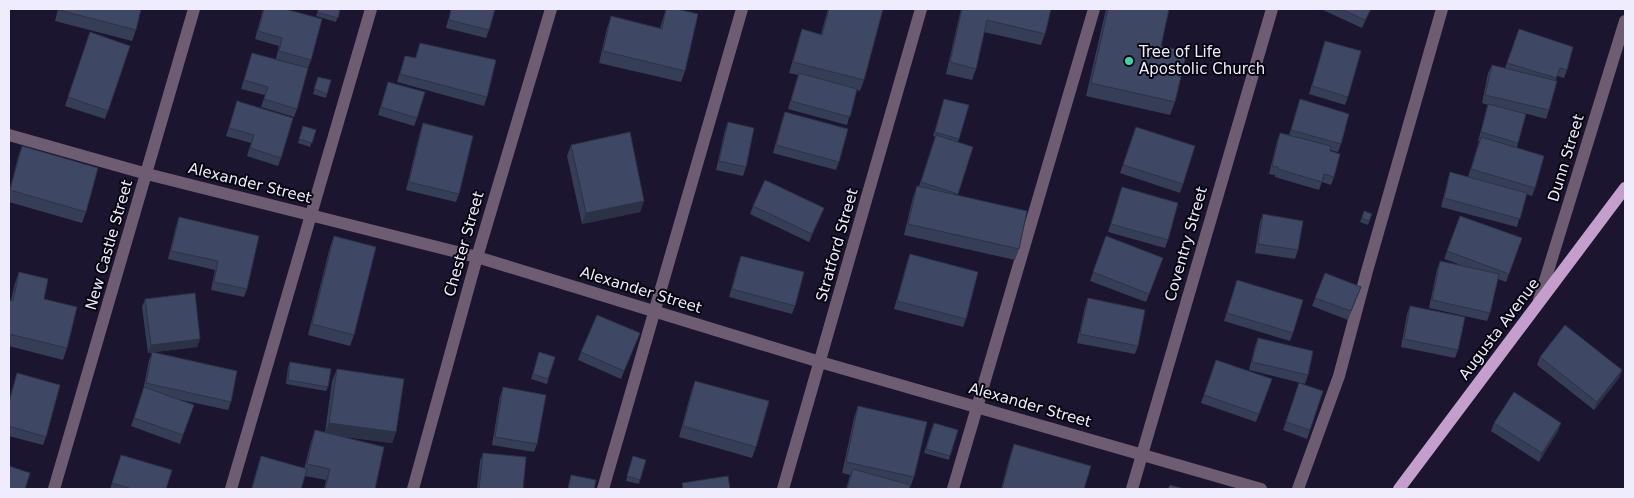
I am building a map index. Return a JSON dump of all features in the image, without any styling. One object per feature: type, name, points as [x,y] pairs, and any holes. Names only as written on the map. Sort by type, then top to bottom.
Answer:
[{"type":"main road","name":"Augusta Avenue","points":[[1399,489],[1625,188]]},
{"type":"street","name":"New Castle Street","points":[[54,489],[194,9]]},
{"type":"street","points":[[230,489],[371,9]]},
{"type":"street","name":"Chester Street","points":[[413,489],[477,257],[552,9]]},
{"type":"street","points":[[603,489],[742,9]]},
{"type":"street","name":"Stratford Street","points":[[783,489],[922,9]]},
{"type":"street","points":[[953,489],[1094,9]]},
{"type":"street","name":"Coventry Street","points":[[1132,489],[1272,9]]},
{"type":"street","points":[[1298,489],[1339,376],[1369,262],[1442,9]]},
{"type":"street","name":"Dunn Street","points":[[1538,305],[1625,21]]},
{"type":"street","name":"Alexander Street","points":[[9,135],[147,174],[477,257],[820,362],[1261,489]]},
{"type":"building","points":[[59,9],[141,9],[136,30]]},
{"type":"building","points":[[264,9],[285,9],[322,19],[311,60],[279,51],[282,38],[258,31]]},
{"type":"building","points":[[319,9],[340,9],[338,18],[317,12]]},
{"type":"building","points":[[451,9],[495,9],[489,30],[449,20]]},
{"type":"building","points":[[666,9],[677,9],[698,14],[685,71],[603,51],[611,16],[662,29]]},
{"type":"building","points":[[829,9],[883,9],[864,80],[793,62],[802,29],[822,35]]},
{"type":"building","points":[[962,9],[1051,9],[1045,34],[987,20],[976,69],[950,62]]},
{"type":"building","name":"Tree of Life Apostolic Church","points":[[1108,9],[1169,9],[1161,46],[1175,49],[1174,53],[1186,55],[1175,102],[1091,83]]},
{"type":"building","points":[[1341,9],[1371,9],[1365,20]]},
{"type":"building","points":[[1519,29],[1573,47],[1567,70],[1560,68],[1556,78],[1507,63]]},
{"type":"building","points":[[90,32],[130,46],[108,111],[68,97]]},
{"type":"building","points":[[1325,41],[1361,51],[1348,97],[1312,86]]},
{"type":"building","points":[[420,43],[496,60],[487,97],[400,74],[405,56],[416,58]]},
{"type":"building","points":[[252,53],[308,68],[297,109],[264,99],[268,87],[244,80]]},
{"type":"building","points":[[1492,65],[1557,81],[1549,110],[1485,95]]},
{"type":"building","points":[[799,73],[857,89],[850,117],[791,101]]},
{"type":"building","points":[[318,77],[331,80],[327,94],[314,89]]},
{"type":"building","points":[[388,82],[425,92],[417,118],[381,107]]},
{"type":"building","points":[[944,99],[969,105],[959,139],[935,132]]},
{"type":"building","points":[[1300,99],[1349,114],[1341,144],[1291,130]]},
{"type":"building","points":[[237,101],[293,118],[281,158],[250,148],[254,135],[229,128]]},
{"type":"building","points":[[1488,104],[1526,114],[1518,143],[1481,132]]},
{"type":"building","points":[[785,112],[848,129],[839,162],[776,145]]},
{"type":"building","points":[[728,122],[754,128],[746,167],[719,161]]},
{"type":"building","points":[[423,123],[473,136],[459,194],[409,182]]},
{"type":"building","points":[[303,126],[316,130],[312,143],[299,139]]},
{"type":"building","points":[[1136,127],[1195,146],[1183,184],[1123,165]]},
{"type":"building","points":[[630,132],[644,201],[586,213],[571,145]]},
{"type":"building","points":[[1280,133],[1331,146],[1330,151],[1340,154],[1334,177],[1324,174],[1322,182],[1272,166]]},
{"type":"building","points":[[936,135],[973,147],[958,194],[921,182]]},
{"type":"building","points":[[1481,137],[1544,156],[1535,188],[1471,169]]},
{"type":"building","points":[[22,146],[98,168],[86,212],[10,190]]},
{"type":"building","points":[[1450,172],[1527,193],[1520,219],[1444,198]]},
{"type":"building","points":[[765,180],[824,208],[812,234],[753,206]]},
{"type":"building","points":[[917,186],[1027,211],[1019,249],[908,224]]},
{"type":"building","points":[[1122,187],[1178,203],[1168,240],[1111,224]]},
{"type":"building","points":[[1364,211],[1372,214],[1369,221],[1362,218]]},
{"type":"building","points":[[1263,214],[1303,221],[1298,250],[1258,244]]},
{"type":"building","points":[[1460,216],[1522,238],[1509,274],[1447,251]]},
{"type":"building","points":[[179,217],[259,236],[247,289],[214,282],[218,261],[171,251]]},
{"type":"building","points":[[334,236],[376,247],[354,335],[312,324]]},
{"type":"building","points":[[1106,236],[1163,258],[1149,294],[1093,272]]},
{"type":"building","points":[[910,254],[978,272],[966,319],[897,301]]},
{"type":"building","points":[[741,256],[804,272],[795,306],[732,289]]},
{"type":"building","points":[[1440,261],[1499,274],[1490,313],[1432,300]]},
{"type":"building","points":[[19,272],[48,279],[44,299],[77,307],[67,348],[9,334],[9,300],[13,301]]},
{"type":"building","points":[[1325,273],[1361,287],[1351,311],[1315,298]]},
{"type":"building","points":[[1237,280],[1303,300],[1293,333],[1227,313]]},
{"type":"building","points":[[195,293],[200,339],[151,345],[145,299]]},
{"type":"building","points":[[1088,298],[1145,310],[1138,346],[1080,334]]},
{"type":"building","points":[[1410,306],[1465,317],[1458,350],[1404,339]]},
{"type":"building","points":[[597,315],[640,333],[624,371],[581,352]]},
{"type":"building","points":[[1565,325],[1622,370],[1597,402],[1540,357]]},
{"type":"building","points":[[1258,338],[1313,351],[1308,375],[1252,362]]},
{"type":"building","points":[[152,352],[237,371],[231,402],[146,383]]},
{"type":"building","points":[[539,352],[555,357],[548,379],[533,374]]},
{"type":"building","points":[[1216,360],[1272,379],[1259,414],[1204,395]]},
{"type":"building","points":[[290,362],[331,369],[328,387],[288,380]]},
{"type":"building","points":[[337,369],[404,379],[396,432],[329,423]]},
{"type":"building","points":[[17,373],[60,385],[46,437],[9,426],[9,403]]},
{"type":"building","points":[[695,381],[769,401],[756,447],[683,426]]},
{"type":"building","points":[[1299,383],[1323,391],[1310,430],[1286,422]]},
{"type":"building","points":[[144,387],[194,405],[183,435],[134,418]]},
{"type":"building","points":[[503,387],[546,395],[537,444],[495,437]]},
{"type":"building","points":[[1514,392],[1561,423],[1542,453],[1494,423]]},
{"type":"building","points":[[858,406],[927,422],[914,477],[846,462]]},
{"type":"building","points":[[934,423],[958,430],[950,456],[926,449]]},
{"type":"building","points":[[315,430],[384,447],[375,489],[325,489],[330,469],[307,464]]},
{"type":"building","points":[[1014,444],[1091,466],[1084,489],[1002,489]]},
{"type":"building","points":[[483,453],[526,457],[523,489],[479,489]]},
{"type":"building","points":[[121,455],[172,470],[166,489],[132,489],[112,483]]},
{"type":"building","points":[[261,456],[307,469],[301,489],[252,489]]},
{"type":"building","points":[[633,456],[646,460],[640,480],[627,476]]},
{"type":"building","points":[[9,466],[30,473],[25,489],[9,489]]},
{"type":"building","points":[[853,469],[910,485],[909,489],[847,489]]},
{"type":"building","points":[[571,475],[596,480],[594,489],[568,489]]},
{"type":"building","points":[[728,476],[730,489],[683,489],[682,483]]},
{"type":"building","points":[[1170,485],[1185,489],[1168,489]]},
{"type":"place","name":"Tree of Life Apostolic Church","points":[[1129,61]]}]
